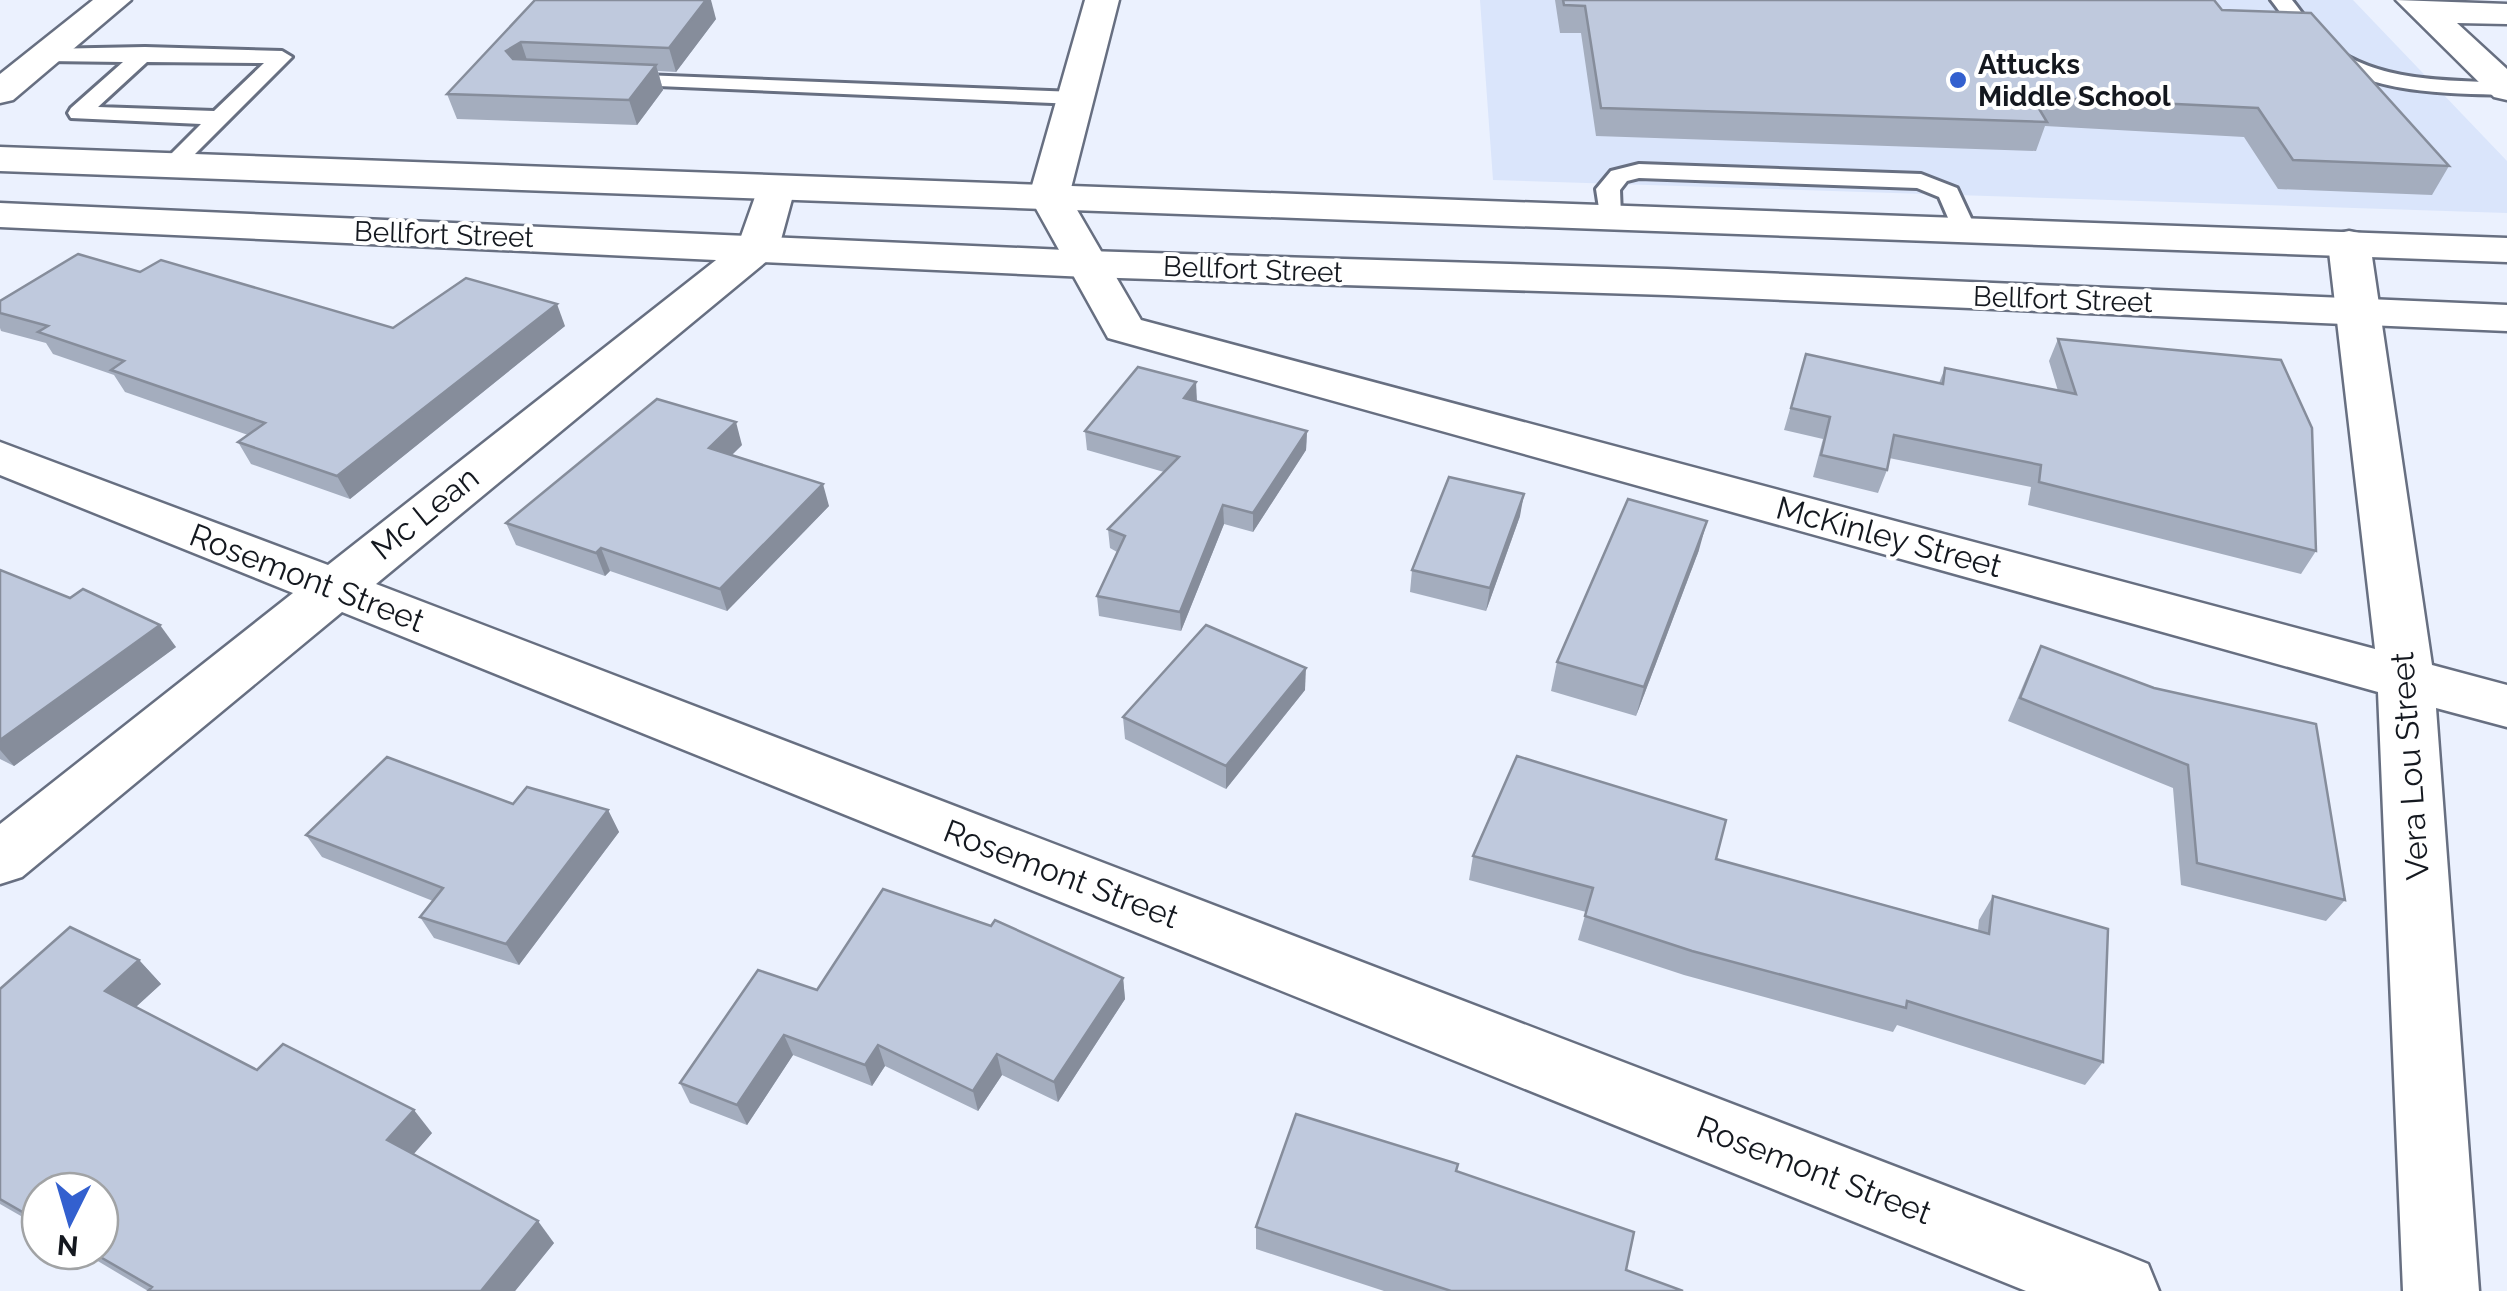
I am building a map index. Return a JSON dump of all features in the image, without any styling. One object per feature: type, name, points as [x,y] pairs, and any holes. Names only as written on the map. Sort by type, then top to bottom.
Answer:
[{"type":"street","points":[[0,92],[114,0]]},
{"type":"street","points":[[1049,196],[1102,0]]},
{"type":"street","points":[[2419,6],[2507,89]]},
{"type":"street","points":[[2419,6],[2507,14]]},
{"type":"street","name":"Bellfort Street","points":[[0,159],[2507,250]]},
{"type":"street","points":[[758,247],[775,188]]},
{"type":"street","name":"McKinley Street","points":[[1049,196],[1124,329],[2507,706]]},
{"type":"street","name":"Bellfort Street","points":[[0,215],[1086,264],[1667,282],[2507,318]]},
{"type":"street","points":[[1653,218],[1667,282]]},
{"type":"street","name":"Vera Lou Street","points":[[2348,244],[2406,678],[2442,1291]]},
{"type":"street","name":"Mc Lean","points":[[0,858],[758,247]]},
{"type":"street","name":"Rosemont Street","points":[[0,457],[2121,1291]]},
{"type":"lane","points":[[2281,0],[2323,48],[2343,61],[2382,75],[2436,86],[2507,89]]},
{"type":"lane","points":[[145,54],[78,113],[220,118]]},
{"type":"lane","points":[[46,55],[282,57],[244,85],[220,118],[171,165]]},
{"type":"lane","points":[[588,78],[1076,98]]},
{"type":"lane","points":[[111,83],[136,84]]},
{"type":"lane","points":[[1609,216],[1608,189],[1619,176],[1639,171],[1884,179],[1934,184],[1948,193],[1964,229]]},
{"type":"shaded area","name":"Attucks Middle School","points":[[1480,0],[2353,0],[2507,161],[2507,213],[1493,180]]},
{"type":"building","points":[[535,0],[706,0],[669,48],[521,42],[506,51],[513,59],[656,65],[629,100],[447,94]]},
{"type":"building","points":[[1563,0],[2214,0],[2222,10],[2311,13],[2449,166],[2293,160],[2258,108],[2032,97],[2047,122],[1601,108],[1585,6],[1564,5]]},
{"type":"building","points":[[78,254],[140,272],[161,260],[393,328],[466,278],[557,304],[337,476],[238,442],[265,423],[111,370],[124,361],[38,332],[48,326],[0,313],[0,301]]},
{"type":"building","points":[[2058,339],[2281,360],[2312,428],[2316,551],[2039,482],[2041,465],[1894,435],[1887,470],[1821,455],[1830,417],[1791,408],[1806,354],[1943,384],[1945,368],[2076,394]]},
{"type":"building","points":[[1138,367],[1196,382],[1184,398],[1307,431],[1253,513],[1223,505],[1180,612],[1097,596],[1125,536],[1108,529],[1179,457],[1085,431]]},
{"type":"building","points":[[657,399],[736,422],[709,448],[823,484],[720,589],[601,548],[596,553],[506,523]]},
{"type":"building","points":[[1449,477],[1524,494],[1490,588],[1412,570]]},
{"type":"building","points":[[1628,499],[1707,521],[1644,687],[1557,662]]},
{"type":"building","points":[[0,570],[70,598],[83,589],[160,625],[0,740]]},
{"type":"building","points":[[1206,625],[1306,668],[1226,766],[1123,717]]},
{"type":"building","points":[[2041,646],[2154,688],[2316,724],[2345,900],[2197,863],[2188,765],[2020,698]]},
{"type":"building","points":[[1517,756],[1726,820],[1716,859],[1989,934],[1993,896],[2108,929],[2103,1062],[1907,1001],[1906,1008],[1692,951],[1585,916],[1593,888],[1473,856]]},
{"type":"building","points":[[387,757],[513,804],[527,787],[608,810],[506,944],[420,917],[443,888],[306,835]]},
{"type":"building","points":[[883,889],[991,926],[995,920],[1123,978],[1054,1082],[997,1054],[973,1091],[878,1045],[865,1065],[784,1035],[737,1105],[680,1083],[758,970],[817,990]]},
{"type":"building","points":[[70,927],[139,960],[105,991],[257,1070],[283,1044],[414,1110],[387,1140],[538,1221],[481,1291],[148,1291],[152,1287],[120,1268],[120,1171],[20,1171],[20,1210],[0,1199],[0,989]]},
{"type":"building","points":[[1296,1114],[1458,1164],[1456,1171],[1634,1232],[1626,1270],[1683,1291],[1451,1291],[1256,1227]]},
{"type":"place","name":"Attucks Middle School","points":[[1958,80]]}]
